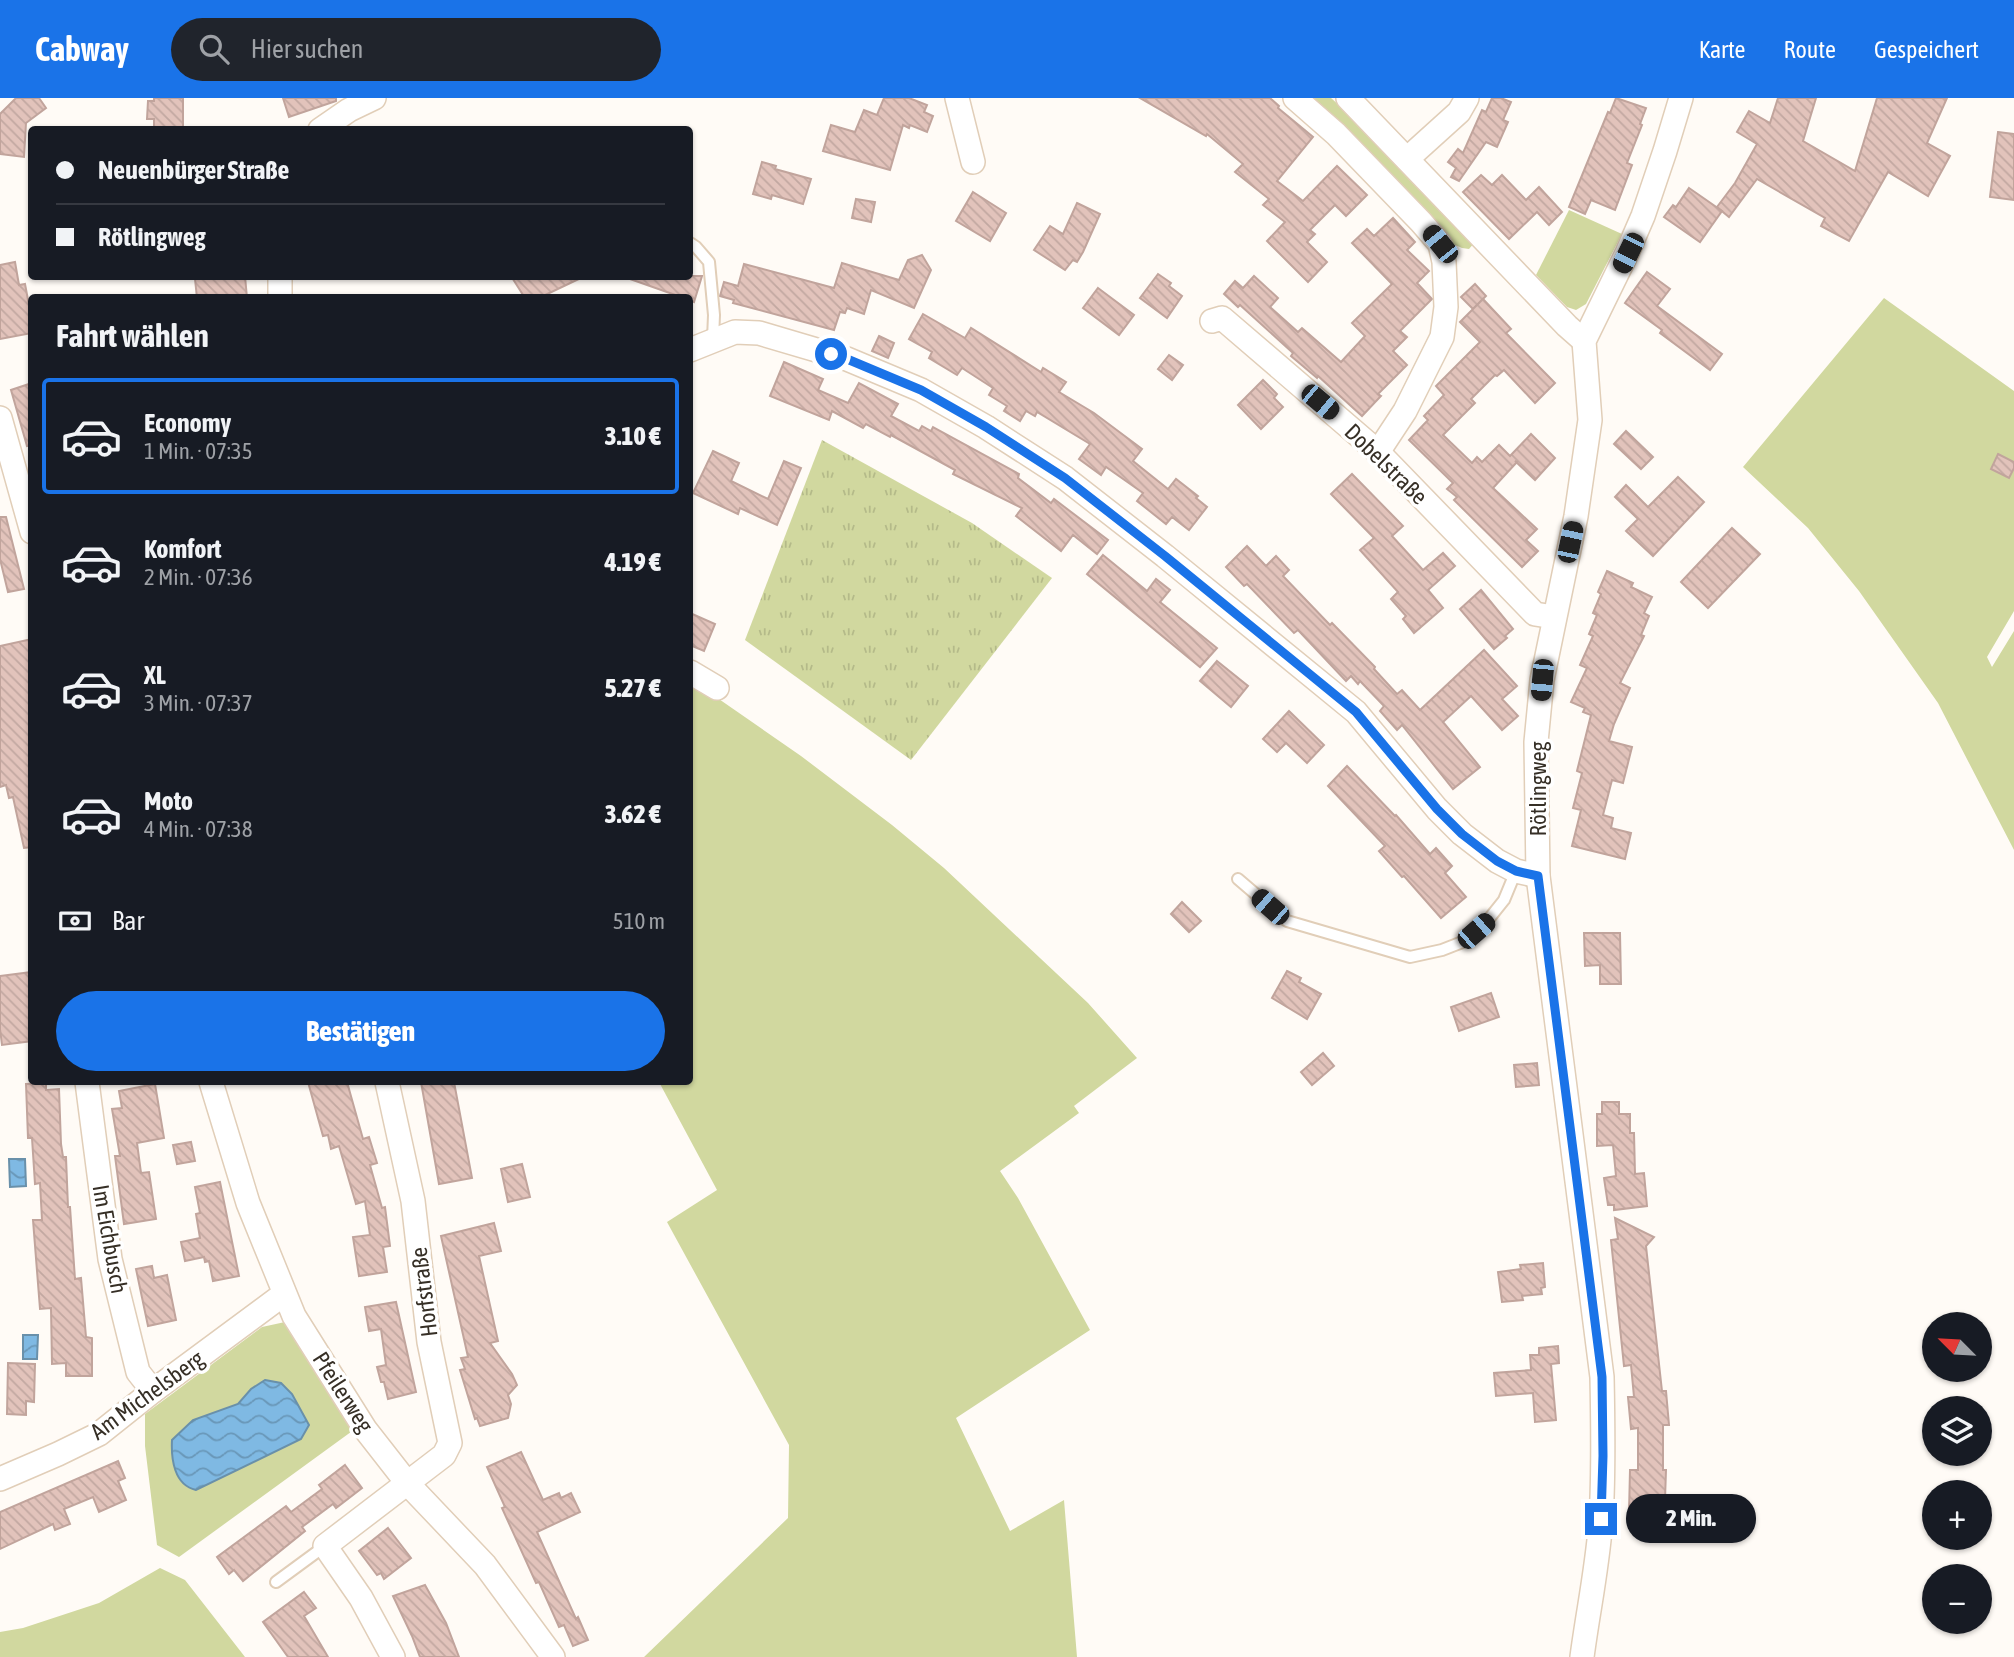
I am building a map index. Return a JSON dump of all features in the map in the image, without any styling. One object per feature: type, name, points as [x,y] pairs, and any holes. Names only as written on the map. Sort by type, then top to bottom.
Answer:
[{"type":"street","points":[[326,126],[349,110],[374,98]]},
{"type":"street","points":[[957,98],[973,162]]},
{"type":"street","points":[[1295,98],[1336,134],[1440,244],[1447,307],[1442,337],[1405,411],[1378,452]]},
{"type":"street","points":[[1348,98],[1584,341],[1628,253],[1643,216],[1681,98]]},
{"type":"street","points":[[1407,159],[1459,112],[1467,98]]},
{"type":"street","name":"Dobelstraße","points":[[1212,321],[1222,318],[1378,452],[1535,614],[1553,617]]},
{"type":"street","points":[[693,349],[735,332],[759,333],[847,359],[921,390],[986,427],[1065,478],[1356,712],[1437,809],[1462,834],[1497,861],[1527,874]]},
{"type":"street","name":"Rötlingweg","points":[[1582,1657],[1601,1519],[1602,1377],[1527,874],[1542,680],[1576,516],[1590,420],[1584,341]]},
{"type":"street","points":[[0,418],[28,518]]},
{"type":"street","points":[[693,674],[717,688]]},
{"type":"street","name":"Im Eichbusch","points":[[87,1085],[110,1259],[138,1372],[153,1391]]},
{"type":"street","name":"Pfeilerweg","points":[[212,1085],[248,1203],[294,1316],[365,1429],[408,1484],[485,1565],[552,1657]]},
{"type":"street","name":"Horfstraße","points":[[388,1085],[413,1201],[429,1342],[450,1443],[444,1455],[408,1484]]},
{"type":"street","name":"Am Michelsberg","points":[[0,1479],[99,1434],[284,1294]]},
{"type":"street","points":[[393,1657],[361,1598],[325,1546],[408,1484]]},
{"type":"lane","points":[[693,245],[709,262],[714,315],[713,339]]},
{"type":"lane","points":[[1238,879],[1287,920],[1410,957],[1442,950],[1465,941],[1488,920],[1527,874]]},
{"type":"lane","points":[[276,1582],[325,1546]]},
{"type":"green space","points":[[1304,98],[1331,98],[1361,125],[1475,242],[1469,249],[1442,239]]},
{"type":"green space","points":[[1569,210],[1622,234],[1586,304],[1576,310],[1567,307],[1536,275]]},
{"type":"green space","points":[[1884,298],[2014,391],[2014,611],[1987,657],[1992,667],[2014,631],[2014,850],[1938,703],[1859,591],[1808,528],[1743,467]]},
{"type":"green space","points":[[822,440],[972,523],[1052,578],[911,760],[745,640]]},
{"type":"green space","points":[[693,681],[801,756],[944,868],[1088,1003],[1137,1058],[1074,1106],[1079,1113],[1000,1171],[1018,1198],[1090,1330],[956,1418],[1010,1531],[1064,1500],[1077,1657],[644,1657],[788,1518],[789,1445],[667,1222],[717,1190],[661,1085],[693,1085]]},
{"type":"green space","points":[[285,1322],[355,1429],[179,1557],[157,1545],[145,1446],[145,1414],[262,1327]],"holes":[[[238,1404],[309,1425],[301,1439],[196,1490],[193,1420]]]},
{"type":"green space","points":[[160,1568],[185,1580],[245,1657],[0,1657],[0,1632],[23,1628],[99,1603]]},
{"type":"water","points":[[9,1159],[25,1159],[26,1186],[10,1187]]},
{"type":"water","points":[[23,1335],[38,1335],[37,1359],[23,1359]]},
{"type":"water","points":[[265,1380],[281,1383],[292,1394],[309,1425],[301,1439],[196,1490],[183,1483],[175,1470],[172,1440],[193,1420],[238,1404],[251,1389]]},
{"type":"building","points":[[16,98],[39,98],[46,108],[26,123],[24,157],[0,154],[0,114]]},
{"type":"building","points":[[154,98],[183,98],[183,126],[154,126],[154,119],[147,119],[148,101],[154,101]]},
{"type":"building","points":[[283,98],[336,98],[336,101],[289,117]]},
{"type":"building","points":[[884,98],[909,98],[927,105],[924,112],[933,116],[927,132],[903,125],[890,170],[823,151],[831,125],[855,132],[864,110],[877,115]]},
{"type":"building","points":[[1140,98],[1270,98],[1313,137],[1277,181],[1303,201],[1337,166],[1367,195],[1346,216],[1335,205],[1310,230],[1315,234],[1307,242],[1327,262],[1308,282],[1267,241],[1285,222],[1263,205],[1269,199],[1235,172],[1243,164],[1207,134],[1206,136]]},
{"type":"building","points":[[1492,98],[1511,102],[1503,120],[1508,122],[1497,147],[1486,142],[1459,181],[1451,177],[1456,168],[1448,162],[1458,149],[1463,153],[1482,110],[1486,112]]},
{"type":"building","points":[[1616,98],[1646,108],[1627,163],[1632,165],[1615,210],[1591,200],[1585,214],[1569,207]]},
{"type":"building","points":[[1778,98],[1816,98],[1803,141],[1855,171],[1877,98],[1947,98],[1927,143],[1950,156],[1928,196],[1888,172],[1849,241],[1821,226],[1825,218],[1757,179],[1729,217],[1717,207],[1735,183],[1757,144],[1737,132],[1749,111],[1770,123]]},
{"type":"building","points":[[1998,132],[2014,134],[2014,200],[1990,197]]},
{"type":"building","points":[[762,162],[776,166],[775,169],[811,179],[803,204],[772,195],[771,199],[753,194]]},
{"type":"building","points":[[1481,175],[1492,185],[1502,175],[1526,200],[1539,187],[1562,212],[1549,225],[1537,212],[1509,239],[1463,192]]},
{"type":"building","points":[[1689,188],[1722,211],[1700,242],[1664,217],[1673,205],[1676,207]]},
{"type":"building","points":[[973,192],[1006,213],[990,241],[956,221]]},
{"type":"building","points":[[856,199],[875,202],[871,222],[852,218]]},
{"type":"building","points":[[1077,203],[1100,214],[1077,262],[1073,260],[1065,270],[1034,250],[1050,226],[1063,234]]},
{"type":"building","points":[[1393,218],[1415,242],[1407,250],[1429,271],[1417,283],[1432,299],[1400,331],[1407,337],[1393,351],[1407,365],[1378,394],[1381,396],[1362,416],[1318,376],[1317,378],[1291,356],[1293,353],[1240,305],[1238,307],[1224,294],[1235,281],[1243,288],[1254,276],[1278,298],[1270,307],[1298,332],[1302,328],[1341,362],[1365,336],[1352,323],[1392,284],[1352,243],[1367,229],[1374,236]]},
{"type":"building","points":[[922,255],[931,270],[914,308],[871,290],[864,314],[847,308],[845,313],[840,312],[834,330],[733,303],[734,300],[720,296],[724,282],[738,286],[744,264],[834,288],[842,263],[899,280],[908,260]]},
{"type":"building","points":[[15,262],[19,285],[25,284],[28,334],[0,339],[0,265]]},
{"type":"building","points":[[1647,272],[1670,289],[1657,306],[1722,354],[1710,370],[1625,303]]},
{"type":"building","points":[[1158,274],[1171,283],[1169,286],[1182,296],[1167,318],[1140,298]]},
{"type":"building","points":[[693,276],[702,276],[694,302],[693,294],[672,294],[633,280],[693,280]]},
{"type":"building","points":[[195,280],[245,280],[247,294],[197,294]]},
{"type":"building","points":[[514,280],[577,280],[547,294],[522,294]]},
{"type":"building","points":[[1475,284],[1486,296],[1473,309],[1461,297]]},
{"type":"building","points":[[1098,288],[1134,315],[1119,335],[1083,308]]},
{"type":"building","points":[[1483,299],[1511,329],[1506,333],[1555,383],[1535,403],[1504,370],[1495,375],[1471,399],[1475,403],[1443,435],[1472,463],[1477,457],[1482,462],[1499,445],[1510,456],[1531,434],[1555,458],[1535,480],[1517,462],[1493,488],[1537,529],[1526,540],[1538,551],[1522,567],[1454,500],[1457,497],[1447,489],[1453,483],[1409,440],[1428,420],[1424,416],[1444,395],[1436,386],[1480,342],[1460,322]]},
{"type":"building","points":[[923,314],[965,338],[971,328],[1041,372],[1043,368],[1066,382],[1059,392],[1094,413],[1142,449],[1133,461],[1168,489],[1176,479],[1198,496],[1196,498],[1207,507],[1189,530],[1172,517],[1166,524],[1137,501],[1143,493],[1106,467],[1101,475],[1079,459],[1090,444],[1037,412],[1035,416],[1026,411],[1020,421],[1004,411],[1007,406],[989,395],[993,388],[962,368],[957,375],[929,358],[932,352],[909,339]]},
{"type":"building","points":[[879,336],[894,343],[888,358],[872,351]]},
{"type":"building","points":[[1169,355],[1183,365],[1172,380],[1158,369]]},
{"type":"building","points":[[784,362],[823,379],[818,390],[848,403],[859,383],[898,404],[891,416],[919,431],[922,426],[931,431],[933,427],[1019,474],[1018,478],[1051,503],[1054,499],[1108,540],[1097,554],[1073,535],[1061,551],[1016,516],[1022,508],[953,474],[955,470],[891,435],[890,437],[866,424],[863,428],[832,411],[829,420],[770,396]]},
{"type":"building","points":[[1263,380],[1277,394],[1274,398],[1283,407],[1261,429],[1238,405]]},
{"type":"building","points":[[28,384],[28,446],[27,446],[11,390]]},
{"type":"building","points":[[1626,431],[1653,457],[1641,469],[1614,444]]},
{"type":"building","points":[[713,451],[739,463],[731,481],[768,499],[784,461],[801,468],[777,525],[740,508],[738,514],[693,493]]},
{"type":"building","points":[[1998,454],[2014,462],[2009,478],[1991,469]]},
{"type":"building","points":[[1352,474],[1403,526],[1392,536],[1423,570],[1443,553],[1455,566],[1428,590],[1443,608],[1414,633],[1403,619],[1406,616],[1391,599],[1398,592],[1360,550],[1374,538],[1331,494]]},
{"type":"building","points":[[1678,477],[1704,502],[1653,556],[1626,531],[1638,519],[1615,497],[1626,485],[1648,507]]},
{"type":"building","points":[[0,517],[6,517],[24,589],[8,592],[0,559]]},
{"type":"building","points":[[1732,528],[1760,554],[1708,608],[1681,582]]},
{"type":"building","points":[[1247,546],[1266,566],[1276,556],[1289,570],[1283,576],[1375,667],[1397,694],[1402,690],[1420,710],[1484,650],[1517,686],[1502,699],[1518,716],[1502,730],[1471,696],[1443,722],[1480,767],[1453,789],[1402,725],[1397,730],[1380,711],[1384,706],[1360,681],[1358,684],[1351,676],[1346,681],[1298,630],[1294,633],[1247,584],[1244,586],[1226,567]]},
{"type":"building","points":[[1103,555],[1147,591],[1156,579],[1170,590],[1160,602],[1217,648],[1200,667],[1087,574]]},
{"type":"building","points":[[1607,571],[1633,583],[1631,587],[1652,597],[1644,613],[1649,616],[1641,635],[1644,636],[1620,683],[1630,688],[1609,741],[1632,747],[1623,783],[1612,780],[1603,815],[1613,818],[1611,828],[1631,833],[1625,859],[1572,846],[1581,810],[1573,808],[1582,773],[1577,771],[1591,715],[1583,712],[1585,708],[1571,702],[1587,668],[1580,665],[1593,636],[1589,634],[1597,615],[1593,613]]},
{"type":"building","points":[[1481,590],[1513,629],[1494,649],[1460,609]]},
{"type":"building","points":[[693,614],[715,624],[704,651],[693,646]]},
{"type":"building","points":[[28,640],[28,848],[24,848],[13,797],[9,798],[6,785],[0,787],[0,646]]},
{"type":"building","points":[[1217,661],[1248,686],[1231,707],[1200,681]]},
{"type":"building","points":[[1289,711],[1324,745],[1307,763],[1286,743],[1277,752],[1263,739]]},
{"type":"building","points":[[1347,766],[1430,854],[1436,848],[1452,866],[1445,873],[1466,897],[1441,918],[1379,851],[1385,846],[1328,786]]},
{"type":"building","points":[[1182,902],[1201,921],[1189,932],[1171,914]]},
{"type":"building","points":[[1584,933],[1620,933],[1621,984],[1600,984],[1600,965],[1585,966]]},
{"type":"building","points":[[1287,971],[1301,978],[1299,982],[1321,994],[1307,1019],[1272,998]]},
{"type":"building","points":[[28,972],[28,1042],[2,1045],[0,976]]},
{"type":"building","points":[[1491,993],[1499,1017],[1459,1031],[1451,1007]]},
{"type":"building","points":[[1323,1053],[1334,1066],[1312,1085],[1301,1072]]},
{"type":"building","points":[[1537,1063],[1539,1085],[1516,1087],[1514,1065]]},
{"type":"building","points":[[26,1084],[46,1085],[46,1090],[59,1089],[61,1144],[63,1157],[66,1157],[75,1279],[81,1278],[86,1337],[92,1338],[92,1376],[66,1376],[66,1363],[52,1364],[51,1308],[40,1309],[33,1220],[42,1220],[40,1183],[35,1184],[32,1138],[28,1138]]},
{"type":"building","points":[[155,1085],[164,1138],[137,1143],[141,1173],[149,1172],[156,1219],[124,1224],[115,1156],[120,1156],[112,1109],[122,1108],[119,1091]]},
{"type":"building","points":[[309,1085],[348,1085],[363,1139],[369,1137],[377,1163],[370,1165],[382,1208],[385,1207],[390,1246],[383,1247],[387,1272],[359,1276],[353,1237],[370,1235],[365,1201],[356,1204],[339,1146],[331,1149],[328,1135],[323,1136]]},
{"type":"building","points":[[422,1085],[455,1085],[472,1178],[439,1184]]},
{"type":"building","points":[[1602,1102],[1619,1102],[1619,1114],[1630,1114],[1630,1133],[1634,1133],[1635,1174],[1644,1173],[1647,1206],[1614,1210],[1614,1205],[1608,1205],[1604,1178],[1616,1176],[1613,1145],[1597,1146],[1597,1114],[1602,1114]]},
{"type":"building","points":[[191,1142],[195,1161],[177,1164],[173,1145]]},
{"type":"building","points":[[522,1164],[530,1197],[508,1202],[501,1169]]},
{"type":"building","points":[[220,1182],[239,1276],[213,1281],[209,1261],[205,1262],[204,1257],[185,1261],[181,1242],[200,1238],[196,1214],[200,1213],[195,1187]]},
{"type":"building","points":[[1615,1218],[1654,1237],[1646,1246],[1662,1391],[1666,1391],[1669,1425],[1663,1425],[1665,1500],[1656,1500],[1656,1513],[1629,1512],[1630,1470],[1638,1470],[1638,1428],[1631,1429],[1628,1397],[1634,1397],[1631,1365],[1624,1366],[1611,1240],[1618,1239]]},
{"type":"building","points":[[494,1223],[501,1251],[479,1256],[498,1341],[490,1343],[517,1385],[508,1395],[511,1404],[508,1418],[480,1426],[477,1418],[475,1419],[460,1370],[465,1369],[461,1358],[468,1357],[441,1236]]},
{"type":"building","points":[[1543,1263],[1545,1287],[1541,1288],[1542,1294],[1522,1296],[1523,1300],[1502,1302],[1498,1272],[1521,1269],[1520,1265]]},
{"type":"building","points":[[152,1266],[154,1278],[167,1275],[176,1320],[148,1326],[136,1269]]},
{"type":"building","points":[[396,1302],[416,1392],[388,1399],[377,1367],[386,1365],[381,1329],[369,1331],[365,1307]]},
{"type":"building","points":[[1558,1346],[1559,1363],[1551,1364],[1556,1420],[1535,1422],[1533,1393],[1496,1396],[1494,1373],[1531,1370],[1530,1355],[1539,1355],[1539,1348]]},
{"type":"building","points":[[8,1363],[35,1364],[34,1402],[26,1401],[26,1415],[7,1414]]},
{"type":"building","points":[[521,1452],[543,1500],[559,1493],[561,1498],[571,1493],[580,1512],[537,1532],[588,1640],[573,1646],[564,1625],[559,1627],[539,1582],[536,1583],[502,1508],[505,1507],[487,1467]]},
{"type":"building","points":[[118,1461],[125,1478],[118,1481],[126,1500],[99,1512],[93,1497],[64,1509],[70,1524],[55,1530],[53,1524],[0,1549],[0,1512]]},
{"type":"building","points":[[345,1465],[362,1488],[336,1508],[333,1504],[302,1527],[305,1531],[243,1581],[234,1570],[229,1574],[217,1557],[286,1506],[291,1512],[322,1489],[319,1485]]},
{"type":"building","points":[[388,1528],[411,1558],[384,1579],[381,1573],[377,1575],[359,1551]]},
{"type":"building","points":[[425,1585],[446,1623],[459,1657],[420,1657],[393,1596]]},
{"type":"building","points":[[304,1592],[316,1608],[304,1616],[328,1657],[288,1657],[263,1622]]},
{"type":"route","points":[[831,354],[921,390],[986,427],[1065,478],[1356,712],[1437,809],[1462,834],[1497,861],[1516,871],[1538,876],[1602,1377],[1601,1519]]}]
